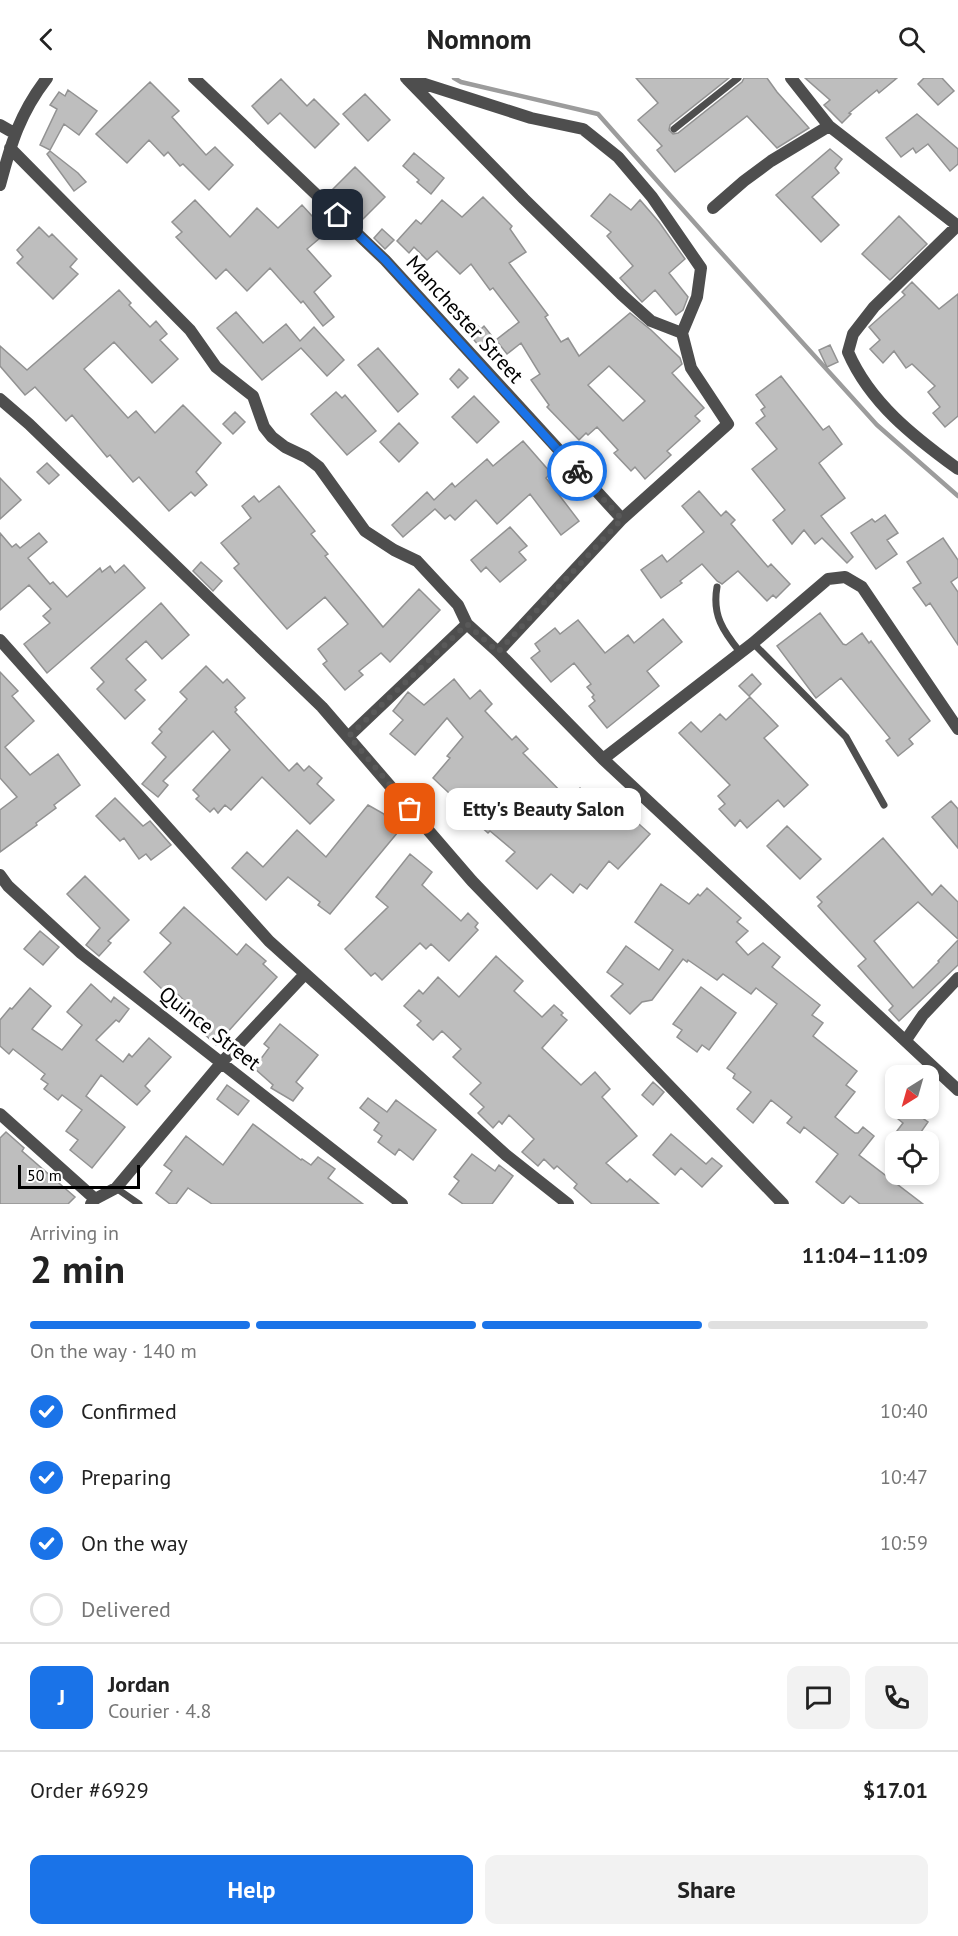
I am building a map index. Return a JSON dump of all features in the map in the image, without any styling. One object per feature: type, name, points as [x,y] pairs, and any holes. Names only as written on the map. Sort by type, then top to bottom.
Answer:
[{"type":"street","points":[[0,186],[14,133],[34,95],[47,78]]},
{"type":"street","name":"Manchester Street","points":[[194,78],[385,260],[622,519]]},
{"type":"street","points":[[406,78],[524,199],[628,300],[651,321],[682,333]]},
{"type":"street","points":[[406,78],[531,118],[583,129],[618,157],[652,196],[701,268],[697,297],[682,333],[692,368],[728,424],[622,519],[498,652]]},
{"type":"street","points":[[791,78],[829,126],[958,226],[874,307],[853,334],[848,352],[856,370],[877,401],[924,444],[958,469]]},
{"type":"street","points":[[0,125],[14,133]]},
{"type":"street","points":[[713,208],[771,161],[829,126]]},
{"type":"street","points":[[10,148],[190,330],[216,367],[253,396],[264,427],[272,437],[319,467],[365,531],[394,550],[417,561],[458,605],[467,624],[498,652],[603,759],[958,1090]]},
{"type":"street","points":[[0,399],[29,423],[322,706],[472,881],[783,1204]]},
{"type":"street","points":[[603,759],[753,644],[828,579],[845,577],[862,587],[958,729]]},
{"type":"street","points":[[349,736],[467,624]]},
{"type":"street","points":[[0,640],[269,941],[506,1155],[568,1204]]},
{"type":"street","name":"Quince Street","points":[[0,875],[8,886],[81,953],[402,1204]]},
{"type":"street","points":[[0,1114],[93,1202],[116,1188],[222,1062],[305,974]]},
{"type":"street","points":[[906,1040],[924,1015],[958,978]]},
{"type":"lane","points":[[674,129],[738,78]]},
{"type":"lane","points":[[717,587],[714,602],[716,611],[726,633],[740,652]]},
{"type":"lane","points":[[753,644],[846,737],[884,805]]},
{"type":"lane","points":[[116,1188],[139,1204]]},
{"type":"building","points":[[636,78],[729,78],[670,125],[669,130],[673,134],[678,133],[744,78],[767,78],[809,128],[777,148],[747,116],[675,172],[657,150],[662,146],[638,120],[658,103]]},
{"type":"building","points":[[805,78],[897,78],[879,93],[877,90],[849,113],[851,114],[842,123],[824,105],[830,100]]},
{"type":"building","points":[[924,78],[942,78],[954,91],[938,105],[918,84]]},
{"type":"building","points":[[281,79],[307,106],[314,99],[339,124],[315,148],[280,113],[268,124],[252,106]]},
{"type":"building","points":[[150,82],[179,111],[172,117],[206,155],[215,147],[233,165],[209,190],[183,164],[180,166],[168,152],[164,156],[149,140],[127,163],[96,134]]},
{"type":"building","points":[[68,90],[97,111],[79,135],[64,124],[50,150],[40,145],[57,109],[50,105],[59,92],[65,96]]},
{"type":"building","points":[[365,94],[390,120],[368,141],[343,114]]},
{"type":"building","points":[[917,114],[958,149],[958,164],[950,171],[928,144],[916,153],[913,148],[901,157],[886,138]]},
{"type":"building","points":[[830,149],[842,159],[835,168],[839,173],[812,197],[839,225],[821,242],[776,195]]},
{"type":"building","points":[[50,151],[86,182],[74,191],[47,154]]},
{"type":"building","points":[[414,153],[444,178],[431,194],[403,166]]},
{"type":"building","points":[[355,167],[385,197],[363,219],[333,189]]},
{"type":"building","points":[[610,194],[631,210],[640,200],[685,259],[669,273],[688,297],[683,310],[676,315],[655,290],[642,302],[620,278],[633,266],[607,236],[611,232],[591,216]]},
{"type":"building","points":[[483,197],[512,226],[510,229],[526,252],[509,263],[548,315],[545,317],[561,342],[568,338],[579,356],[630,313],[680,358],[682,364],[672,373],[704,408],[695,416],[700,421],[667,451],[671,455],[645,479],[635,467],[631,471],[614,453],[618,450],[597,427],[579,440],[547,407],[549,405],[531,380],[540,374],[521,343],[507,354],[496,340],[519,322],[493,288],[490,290],[471,264],[460,274],[437,251],[427,260],[414,247],[409,253],[397,241],[416,220],[421,224],[442,200],[462,217]],"holes":[[[609,366],[645,401],[623,421],[588,385]]]},
{"type":"building","points":[[195,200],[230,237],[257,208],[278,228],[302,205],[323,228],[317,234],[320,238],[307,249],[331,276],[314,292],[334,317],[323,326],[303,301],[301,303],[270,268],[247,291],[226,269],[216,279],[176,237],[182,232],[172,222]]},
{"type":"building","points":[[899,216],[927,244],[890,280],[862,254]]},
{"type":"building","points":[[39,227],[49,237],[52,234],[77,259],[70,267],[78,274],[53,299],[17,263],[23,257],[17,250]]},
{"type":"building","points":[[382,229],[394,240],[385,249],[374,238]]},
{"type":"building","points":[[912,282],[939,309],[958,294],[958,416],[945,427],[933,413],[940,407],[928,392],[935,386],[912,364],[906,368],[894,351],[883,363],[870,349],[880,340],[869,327],[905,295],[902,292]]},
{"type":"building","points":[[119,290],[131,303],[129,305],[150,327],[156,321],[167,334],[160,340],[178,359],[152,383],[114,342],[84,369],[128,418],[136,411],[155,433],[183,405],[221,443],[196,472],[207,485],[195,496],[191,492],[169,511],[139,477],[133,482],[110,455],[107,457],[72,415],[66,421],[35,387],[25,395],[0,366],[0,346],[27,370]]},
{"type":"building","points":[[236,312],[263,343],[286,324],[300,341],[314,327],[344,360],[327,376],[301,348],[262,380],[217,328]]},
{"type":"building","points":[[476,324],[481,329],[484,326],[492,336],[479,346],[469,334]]},
{"type":"building","points":[[830,345],[838,362],[827,367],[819,350]]},
{"type":"building","points":[[378,348],[418,394],[398,412],[358,365]]},
{"type":"building","points":[[459,369],[468,378],[458,388],[450,379]]},
{"type":"building","points":[[781,376],[823,430],[829,426],[842,444],[819,463],[845,498],[821,516],[853,557],[847,563],[822,538],[815,544],[804,530],[792,544],[773,520],[785,510],[752,469],[777,449],[756,423],[765,416],[761,410],[765,407],[756,395]]},
{"type":"building","points":[[336,392],[342,398],[345,395],[376,431],[347,455],[311,414]]},
{"type":"building","points":[[474,396],[499,422],[477,443],[452,417]]},
{"type":"building","points":[[235,412],[245,422],[233,434],[223,424]]},
{"type":"building","points":[[399,423],[418,443],[399,462],[380,442]]},
{"type":"building","points":[[523,441],[551,473],[546,478],[579,521],[561,535],[530,494],[497,524],[476,500],[455,520],[450,515],[445,519],[435,509],[403,537],[392,525],[427,492],[434,500],[452,483],[455,487],[487,459],[493,466]]},
{"type":"building","points":[[47,463],[59,475],[49,484],[37,472]]},
{"type":"building","points":[[0,478],[21,500],[0,519]]},
{"type":"building","points":[[279,486],[315,531],[311,534],[328,554],[325,556],[383,627],[419,589],[440,610],[390,662],[381,653],[359,671],[363,675],[345,690],[323,664],[327,661],[318,649],[348,624],[325,597],[287,629],[234,568],[239,564],[221,543],[251,518],[242,506],[254,496],[259,502]]},
{"type":"building","points":[[699,491],[721,516],[726,511],[735,520],[731,524],[768,567],[771,564],[790,584],[776,598],[773,595],[767,601],[738,571],[722,584],[702,564],[680,581],[682,583],[661,598],[641,570],[662,555],[667,562],[704,532],[682,506]]},
{"type":"building","points":[[885,515],[898,533],[887,540],[897,554],[876,569],[851,533],[872,519],[875,522]]},
{"type":"building","points":[[510,527],[527,546],[519,552],[526,560],[500,582],[486,567],[481,572],[471,560]]},
{"type":"building","points":[[0,533],[12,547],[16,544],[20,548],[39,533],[47,542],[28,558],[50,584],[53,582],[67,597],[100,568],[102,572],[110,566],[115,573],[124,565],[145,588],[47,673],[24,644],[50,623],[43,616],[51,609],[29,585],[0,610]]},
{"type":"building","points":[[943,538],[958,560],[958,577],[951,582],[958,592],[958,645],[930,603],[926,606],[913,588],[921,583],[907,562]]},
{"type":"building","points":[[201,562],[222,581],[213,591],[193,571]]},
{"type":"building","points":[[161,603],[189,635],[162,659],[146,641],[126,659],[146,680],[135,690],[145,700],[125,719],[97,689],[104,682],[91,668]]},
{"type":"building","points":[[820,613],[843,644],[846,645],[862,633],[869,643],[871,641],[930,721],[909,739],[913,744],[898,756],[886,741],[890,738],[841,678],[816,698],[777,646]]},
{"type":"building","points":[[663,619],[682,642],[647,671],[659,686],[607,728],[589,706],[595,701],[592,697],[594,695],[587,687],[591,684],[574,663],[551,682],[531,658],[540,651],[535,644],[555,628],[560,634],[578,620],[605,653],[628,635],[634,643]]},
{"type":"building","points":[[206,666],[223,683],[227,679],[245,698],[235,707],[237,710],[235,712],[289,771],[297,763],[304,771],[309,766],[322,778],[317,784],[334,800],[310,824],[262,777],[231,810],[225,805],[218,813],[214,808],[210,812],[196,799],[199,796],[193,790],[230,750],[213,731],[163,781],[168,785],[158,797],[142,784],[166,757],[152,743],[162,732],[159,729],[187,699],[180,692]]},
{"type":"building","points":[[0,672],[18,691],[12,696],[34,721],[5,747],[30,775],[58,754],[80,785],[54,805],[56,808],[36,823],[37,825],[0,852],[0,810],[17,797],[0,778]]},
{"type":"building","points":[[752,674],[761,684],[749,696],[739,686]]},
{"type":"building","points":[[454,679],[470,699],[480,690],[492,704],[485,711],[512,740],[516,736],[528,749],[523,753],[569,800],[580,788],[602,807],[610,798],[650,834],[618,869],[609,861],[587,889],[580,884],[573,893],[551,874],[537,889],[506,861],[515,852],[490,831],[488,833],[479,825],[481,823],[433,778],[450,758],[447,756],[463,737],[447,718],[415,755],[390,734],[403,720],[393,711],[408,692],[424,705]]},
{"type":"building","points":[[750,697],[778,726],[764,738],[808,785],[784,807],[778,800],[747,828],[740,820],[735,826],[719,809],[725,804],[718,796],[730,785],[679,733],[691,722],[701,732],[720,714],[726,720]]},
{"type":"building","points":[[115,798],[143,826],[150,821],[171,845],[151,860],[146,854],[139,859],[124,838],[120,841],[96,816]]},
{"type":"building","points":[[951,801],[958,809],[958,848],[932,817]]},
{"type":"building","points":[[368,805],[384,814],[387,822],[398,832],[330,914],[318,905],[320,902],[288,877],[266,900],[232,868],[247,852],[263,867],[297,830],[326,857]]},
{"type":"building","points":[[787,826],[821,859],[800,879],[767,846]]},
{"type":"building","points":[[883,838],[932,895],[941,885],[958,902],[958,939],[918,902],[874,941],[913,988],[958,940],[958,965],[899,1021],[889,1010],[893,1006],[858,966],[866,959],[818,906],[822,902],[817,897]]},
{"type":"building","points":[[410,854],[432,872],[422,885],[461,921],[468,913],[478,923],[475,927],[478,930],[449,961],[431,944],[426,949],[420,943],[382,980],[375,973],[371,976],[345,949],[388,907],[376,897]]},
{"type":"building","points":[[85,876],[129,920],[108,941],[111,943],[99,956],[86,945],[100,928],[67,894]]},
{"type":"building","points":[[661,884],[689,904],[707,888],[741,918],[737,922],[748,931],[736,942],[748,955],[763,943],[780,957],[772,967],[820,1005],[812,1015],[823,1023],[813,1036],[857,1071],[846,1085],[855,1092],[835,1117],[855,1133],[863,1127],[874,1136],[859,1155],[885,1175],[885,1185],[898,1185],[923,1204],[860,1204],[850,1196],[843,1204],[816,1182],[838,1154],[804,1127],[800,1133],[787,1123],[792,1117],[771,1100],[753,1123],[737,1109],[751,1092],[733,1078],[735,1074],[727,1068],[777,1004],[756,988],[751,994],[723,974],[717,980],[683,959],[652,1000],[642,1002],[630,1014],[611,996],[623,984],[607,972],[626,946],[659,970],[673,950],[635,922]]},
{"type":"building","points":[[184,907],[237,955],[246,944],[266,961],[263,964],[277,977],[216,1045],[182,1013],[190,1006],[168,985],[163,990],[144,972],[171,943],[160,933]]},
{"type":"building","points":[[40,931],[59,947],[43,965],[24,949]]},
{"type":"building","points":[[496,956],[523,981],[514,991],[542,1017],[554,1005],[563,1013],[561,1015],[567,1020],[542,1048],[581,1085],[595,1072],[610,1089],[602,1097],[637,1136],[606,1163],[627,1182],[630,1179],[659,1204],[592,1204],[574,1188],[577,1184],[557,1166],[554,1169],[544,1159],[538,1166],[522,1152],[534,1139],[509,1115],[502,1124],[499,1121],[493,1128],[478,1113],[484,1107],[470,1094],[481,1083],[453,1057],[461,1049],[442,1031],[433,1040],[417,1025],[421,1021],[404,1006],[419,990],[423,994],[438,977],[459,997]]},
{"type":"building","points":[[91,984],[111,1002],[114,997],[129,1009],[119,1022],[116,1020],[96,1040],[123,1062],[129,1054],[132,1057],[149,1038],[171,1057],[145,1086],[150,1091],[137,1105],[101,1075],[86,1096],[125,1127],[92,1168],[70,1150],[78,1140],[66,1131],[82,1110],[62,1095],[58,1100],[44,1089],[48,1084],[41,1079],[45,1074],[13,1049],[9,1054],[0,1046],[0,1020],[30,988],[51,1006],[32,1029],[62,1050],[82,1025],[67,1012]]},
{"type":"building","points":[[701,987],[736,1013],[709,1050],[702,1045],[697,1052],[677,1037],[682,1030],[673,1024]]},
{"type":"building","points":[[280,1024],[318,1055],[296,1082],[303,1088],[293,1101],[271,1088],[273,1085],[254,1068],[269,1048],[264,1044]]},
{"type":"building","points":[[653,1082],[664,1092],[653,1105],[642,1095]]},
{"type":"building","points":[[227,1085],[249,1101],[238,1115],[217,1099]]},
{"type":"building","points":[[368,1098],[387,1112],[396,1100],[436,1130],[413,1160],[399,1149],[395,1155],[378,1142],[382,1136],[374,1130],[379,1123],[360,1108]]},
{"type":"building","points":[[898,1119],[924,1119],[928,1122],[922,1131],[897,1131],[903,1123]]},
{"type":"building","points":[[253,1124],[301,1160],[311,1165],[318,1157],[335,1169],[328,1178],[363,1204],[212,1204],[188,1188],[176,1204],[170,1204],[156,1193],[172,1171],[164,1165],[186,1136],[223,1165]]},
{"type":"building","points":[[6,1132],[24,1148],[22,1151],[75,1197],[68,1204],[0,1204],[0,1138]]},
{"type":"building","points":[[671,1134],[706,1164],[712,1158],[722,1166],[702,1187],[681,1168],[675,1175],[653,1155]]},
{"type":"building","points":[[472,1154],[495,1171],[499,1165],[513,1176],[492,1204],[463,1204],[449,1194],[459,1181],[454,1177]]},
{"type":"waterway","points":[[454,78],[461,82],[598,114],[877,425],[958,496]]},
{"type":"way so far","points":[[410,809],[349,736],[467,624],[498,652],[622,519],[577,471]]},
{"type":"place","name":"Etty's Beauty Salon","points":[[410,809]]},
{"type":"route","points":[[338,215],[385,260],[577,471]]}]
